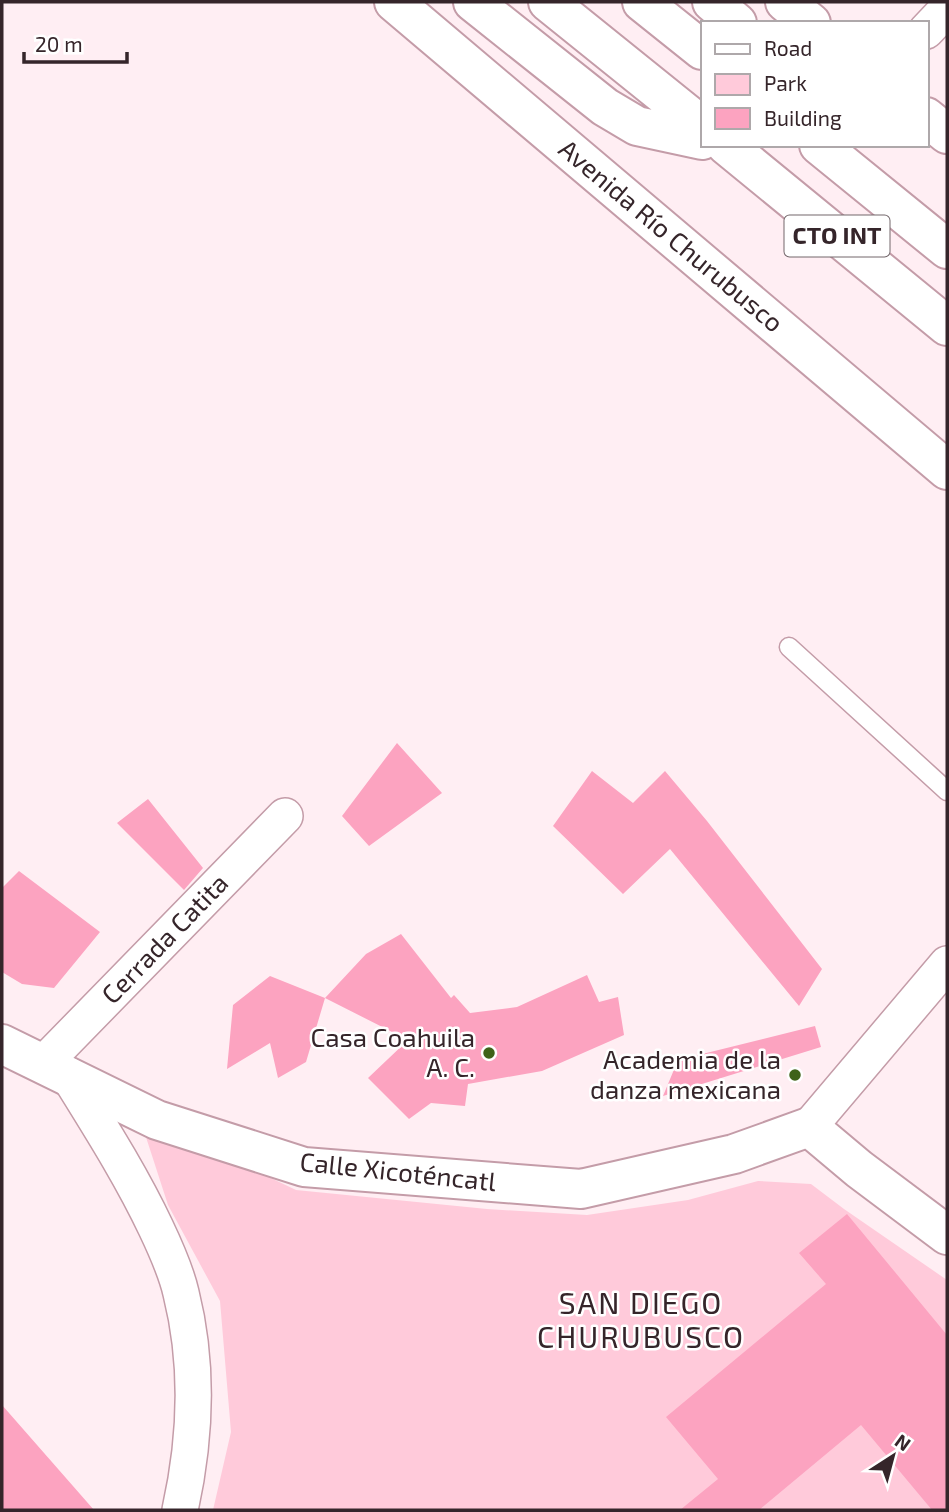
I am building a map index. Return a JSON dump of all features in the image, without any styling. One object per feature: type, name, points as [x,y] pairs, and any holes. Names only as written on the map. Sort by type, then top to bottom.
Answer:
[{"type":"main road","name":"Avenida Río Churubusco","points":[[394,2],[947,470]]},
{"type":"main road","points":[[473,2],[606,107],[637,125],[701,140]]},
{"type":"main road","points":[[548,2],[701,125]]},
{"type":"main road","points":[[642,2],[701,49]]},
{"type":"main road","points":[[712,2],[735,21]]},
{"type":"main road","points":[[785,2],[809,21]]},
{"type":"main road","points":[[928,119],[947,134]]},
{"type":"main road","name":"CTO INT","points":[[728,147],[947,326]]},
{"type":"main road","name":"CTO INT","points":[[821,147],[943,245]]},
{"type":"main road","points":[[865,147],[943,245]]},
{"type":"main road","name":"Calle Xicoténcatl","points":[[2,1044],[157,1120],[304,1167],[581,1189],[734,1154],[809,1127]]},
{"type":"main road","points":[[809,1127],[947,1235]]},
{"type":"street","points":[[928,29],[947,9]]},
{"type":"street","name":"Cerrada Catita","points":[[56,1069],[285,816]]},
{"type":"street","points":[[809,1127],[947,964]]},
{"type":"street","points":[[56,1069],[121,1159],[167,1251],[181,1291],[193,1365],[194,1410],[191,1453],[180,1510]]},
{"type":"lane","points":[[789,647],[947,791]]},
{"type":"green space","points":[[149,1120],[296,1190],[487,1209],[587,1215],[688,1200],[758,1181],[811,1184],[947,1280],[947,1510],[213,1510],[231,1432],[220,1301],[168,1205],[144,1131]]},
{"type":"building","points":[[397,743],[442,793],[369,846],[342,816]]},
{"type":"building","points":[[592,771],[633,803],[665,771],[822,969],[799,1006],[670,849],[623,894],[553,826]]},
{"type":"building","points":[[148,799],[203,868],[184,890],[117,823]]},
{"type":"building","points":[[19,871],[100,932],[54,988],[22,984],[2,972],[2,888]]},
{"type":"building","name":"Casa Coahuila A. C.","points":[[401,934],[451,998],[454,995],[470,1013],[517,1007],[587,975],[599,1002],[618,997],[624,1035],[542,1071],[468,1084],[465,1106],[431,1103],[409,1119],[368,1078],[408,1040],[325,998],[366,954]]},
{"type":"building","points":[[270,976],[325,998],[306,1062],[278,1078],[270,1043],[227,1069],[233,1005]]},
{"type":"building","points":[[815,1026],[821,1047],[663,1096],[678,1060]]},
{"type":"building","points":[[847,1214],[947,1335],[947,1510],[932,1510],[861,1425],[759,1510],[680,1510],[718,1479],[666,1417],[826,1284],[799,1253]]},
{"type":"building","points":[[2,1405],[94,1510],[2,1510]]},
{"type":"place","name":"Casa Coahuila A. C.","points":[[489,1053]]},
{"type":"place","name":"Academia de la danza mexicana","points":[[795,1075]]},
{"type":"district","name":"SAN DIEGO CHURUBUSCO","points":[[641,1321]]}]
